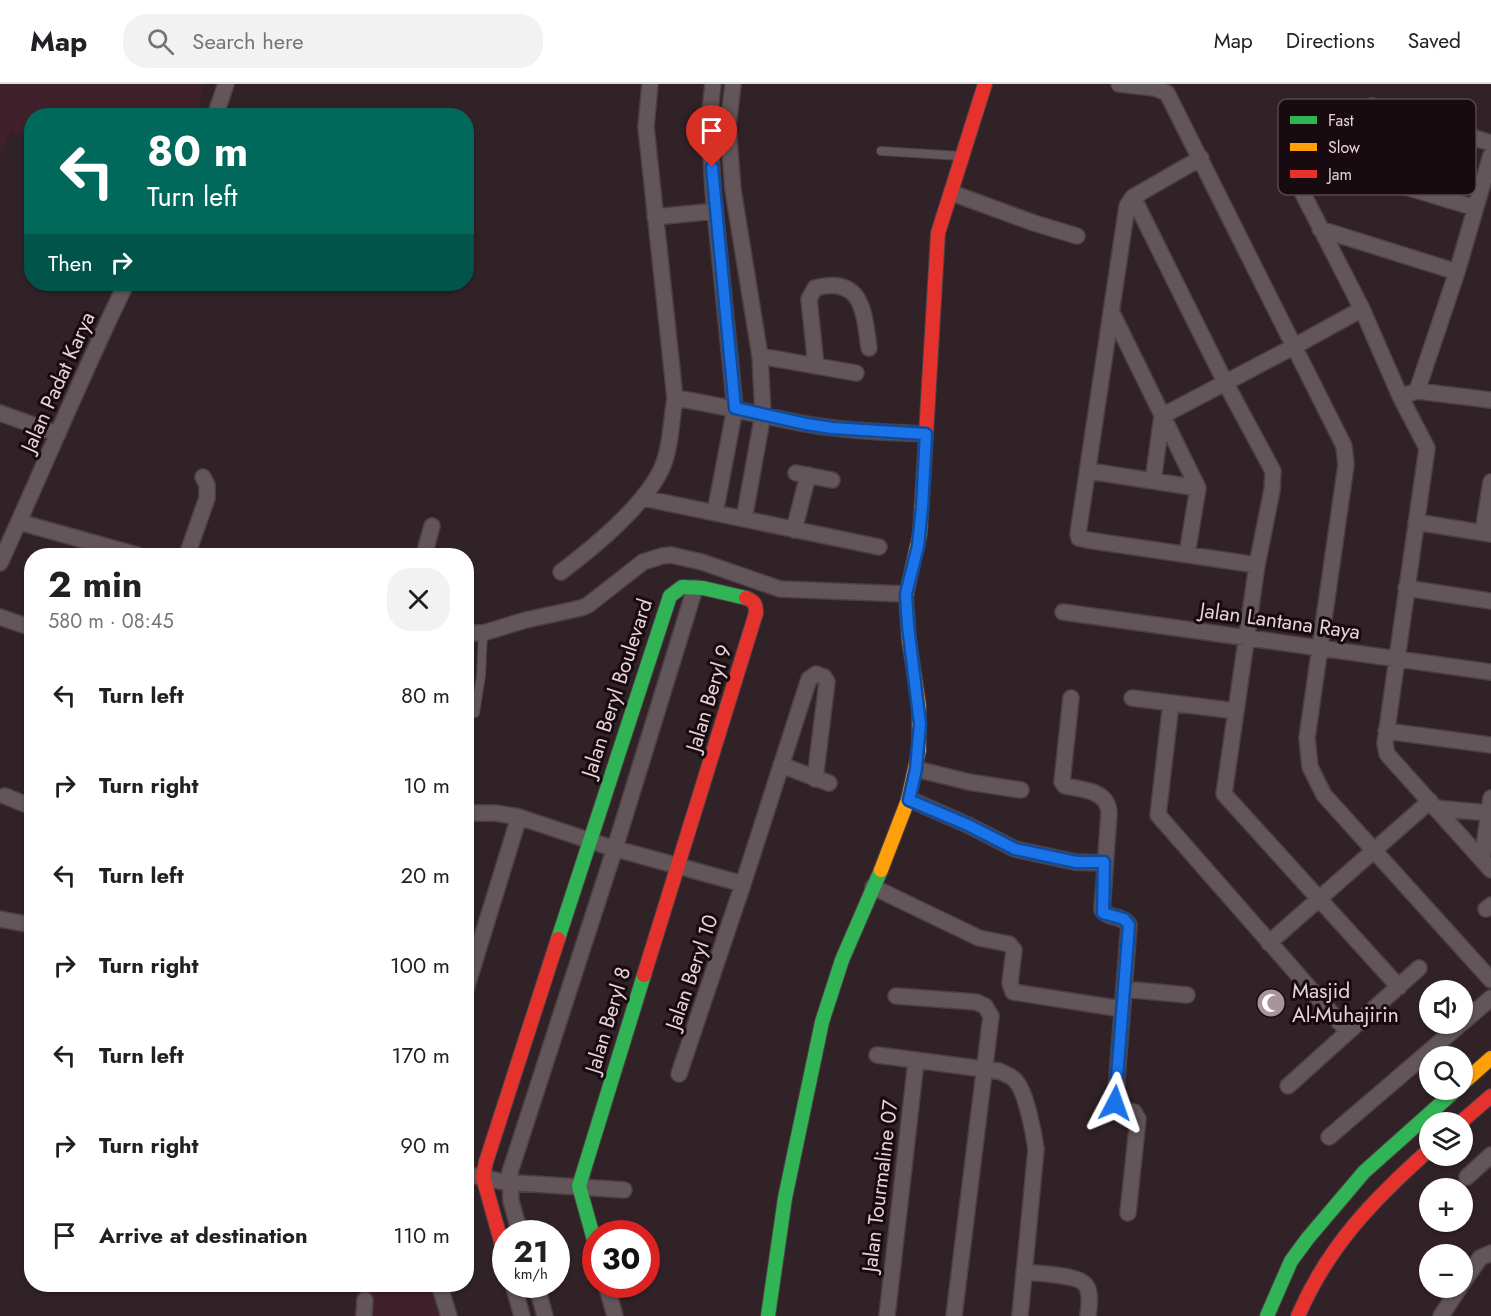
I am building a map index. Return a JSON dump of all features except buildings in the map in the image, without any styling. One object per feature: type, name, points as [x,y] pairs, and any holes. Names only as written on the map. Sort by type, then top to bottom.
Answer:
[{"type":"street","points":[[218,108],[226,84]]},
{"type":"street","points":[[561,572],[588,551],[643,498],[662,469],[669,440],[675,398],[646,127],[650,84]]},
{"type":"street","points":[[713,84],[709,120],[713,190],[735,408],[715,513]]},
{"type":"street","points":[[733,84],[728,126],[733,190],[760,356],[763,414],[744,519]]},
{"type":"street","points":[[768,1316],[771,1277],[812,1065],[832,988],[851,933],[896,837],[909,800],[916,769],[920,724],[906,594],[918,546],[922,507],[936,250],[938,233],[985,84]]},
{"type":"street","points":[[1119,84],[1155,88],[1167,93],[1344,446],[1346,465],[1307,738],[1310,767],[1324,795],[1491,980]]},
{"type":"street","points":[[1476,138],[1491,143]]},
{"type":"street","points":[[1417,391],[1457,272],[1491,155]]},
{"type":"street","points":[[1200,158],[1133,197],[1127,206],[1089,471],[1078,530],[1079,538],[1257,565]]},
{"type":"street","points":[[713,190],[733,190]]},
{"type":"street","points":[[952,193],[1077,236]]},
{"type":"street","points":[[1303,195],[1362,309],[1400,396],[1427,448],[1395,659],[1386,731],[1387,754],[1487,865]]},
{"type":"street","points":[[1432,195],[1475,208]]},
{"type":"street","points":[[1133,197],[1225,382],[1273,471],[1272,490],[1257,565],[1224,794],[1399,987]]},
{"type":"street","points":[[655,217],[715,211]]},
{"type":"street","points":[[1320,229],[1457,272]]},
{"type":"street","points":[[816,366],[809,299],[815,288],[840,287],[854,292],[863,308],[869,348]]},
{"type":"street","name":"Jalan Padat Karya","points":[[0,563],[93,351],[123,291]]},
{"type":"street","points":[[1162,416],[1362,309]]},
{"type":"street","points":[[1111,310],[1198,488],[1187,554]]},
{"type":"street","points":[[760,356],[856,373]]},
{"type":"street","points":[[1400,396],[1417,391],[1491,400]]},
{"type":"street","points":[[675,398],[832,428],[926,434]]},
{"type":"street","points":[[0,413],[58,434]]},
{"type":"street","points":[[1154,481],[1162,416]]},
{"type":"street","points":[[1089,471],[1198,488]]},
{"type":"street","points":[[794,530],[802,474],[832,480]]},
{"type":"street","points":[[189,548],[207,498],[207,485],[203,477]]},
{"type":"street","points":[[1416,522],[1487,533],[1491,482]]},
{"type":"street","points":[[643,498],[879,547]]},
{"type":"street","points":[[19,522],[112,548]]},
{"type":"street","points":[[426,548],[432,525]]},
{"type":"street","points":[[474,633],[483,633],[588,605],[643,562],[671,555],[702,562],[780,589],[906,594]]},
{"type":"street","name":"Jalan Beryl Boulevard","points":[[497,1180],[510,1172],[602,844],[670,596],[681,587],[695,588],[602,844],[497,1180],[502,1220]]},
{"type":"street","name":"Jalan Beryl 9","points":[[678,866],[756,613],[756,605],[752,600],[734,594],[695,588]]},
{"type":"street","points":[[1406,588],[1491,601]]},
{"type":"street","name":"Jalan Lantana Raya","points":[[1063,612],[1491,672]]},
{"type":"street","points":[[0,617],[24,625]]},
{"type":"street","points":[[474,813],[495,813],[519,817],[602,844],[743,884],[781,765],[809,679],[816,674],[821,675],[827,682],[822,781],[781,765]]},
{"type":"street","points":[[1071,698],[1062,782],[1065,786],[1096,792],[1107,803],[1109,813],[1104,862],[1103,913],[1124,919],[1129,925],[1115,1103],[1134,1112],[1138,1119],[1128,1214]]},
{"type":"street","points":[[1132,698],[1236,711]]},
{"type":"street","points":[[1171,703],[1158,816],[1348,1032]]},
{"type":"street","points":[[1386,731],[1491,745]]},
{"type":"street","points":[[916,769],[969,783],[1021,790]]},
{"type":"street","points":[[5,796],[24,804]]},
{"type":"street","points":[[909,800],[968,825],[1015,849],[1076,862],[1104,862]]},
{"type":"street","points":[[1269,943],[1374,850],[1432,804],[1490,806],[1487,865]]},
{"type":"street","points":[[474,963],[519,817]]},
{"type":"street","name":"Jalan Beryl 8","points":[[579,1186],[678,866]]},
{"type":"street","name":"Jalan Beryl 10","points":[[680,1074],[743,884]]},
{"type":"street","points":[[873,887],[979,938],[1009,944],[1014,950],[1010,983],[1013,992],[1122,1009]]},
{"type":"street","points":[[0,919],[24,924]]},
{"type":"street","points":[[1288,1086],[1419,968]]},
{"type":"street","points":[[1124,989],[1187,994]]},
{"type":"street","points":[[896,996],[976,1002],[984,1006],[991,1016],[954,1316]]},
{"type":"street","points":[[1473,1014],[1491,998]]},
{"type":"street","points":[[1329,1137],[1449,1034]]},
{"type":"street","points":[[877,1055],[1008,1074],[1019,1086],[1034,1133],[1036,1149],[1020,1316]]},
{"type":"street","points":[[1473,1074],[1491,1058]]},
{"type":"street","name":"Jalan Tourmaline 07","points":[[887,1316],[916,1061]]},
{"type":"street","points":[[1473,1112],[1491,1096]]},
{"type":"street","points":[[1273,1314],[1291,1261],[1364,1172],[1445,1100]]},
{"type":"street","points":[[1467,1177],[1491,1155]]},
{"type":"street","points":[[1298,1316],[1321,1266],[1368,1207],[1419,1159]]},
{"type":"street","points":[[474,1176],[497,1180],[624,1190]]},
{"type":"street","name":"Jalan Beryl Boulevard","points":[[497,1180],[511,1201],[516,1220]]},
{"type":"street","points":[[579,1186],[588,1220]]},
{"type":"street","points":[[1473,1268],[1480,1258],[1491,1253]]},
{"type":"street","points":[[1024,1272],[1078,1279],[1087,1286],[1088,1316]]},
{"type":"street","points":[[442,1292],[449,1316]]},
{"type":"street","points":[[517,1298],[522,1316]]},
{"type":"street","points":[[540,1298],[545,1316]]},
{"type":"street","points":[[610,1298],[615,1316]]},
{"type":"street","points":[[1441,1316],[1453,1298]]},
{"type":"street","points":[[364,1316],[365,1300]]},
{"type":"lane","points":[[881,151],[964,156]]},
{"type":"lane","points":[[475,713],[482,666],[483,633]]},
{"type":"shaded area","points":[[0,84],[203,84],[198,108],[24,108],[24,136],[11,131],[0,154]]},
{"type":"shaded area","points":[[357,1292],[434,1292],[441,1316],[353,1316]]},
{"type":"traffic: fast","points":[[558,939],[670,596],[682,587],[703,588],[746,598]]},
{"type":"traffic: fast","points":[[768,1316],[785,1198],[822,1022],[842,960],[881,870]]},
{"type":"traffic: fast","points":[[588,1220],[579,1186],[644,975]]},
{"type":"traffic: fast","points":[[1267,1316],[1291,1261],[1308,1238],[1364,1172],[1445,1100]]},
{"type":"traffic: slow","points":[[881,870],[908,800],[919,750],[919,706],[909,640],[906,596],[920,533],[924,468]]},
{"type":"traffic: slow","points":[[1473,1074],[1491,1058]]},
{"type":"traffic: jam","points":[[924,468],[938,233],[985,84]]},
{"type":"traffic: jam","points":[[644,975],[756,613],[754,603],[746,598]]},
{"type":"traffic: jam","points":[[495,1220],[483,1177],[486,1162],[558,939]]},
{"type":"traffic: jam","points":[[1473,1112],[1491,1096]]},
{"type":"traffic: jam","points":[[1298,1316],[1323,1267],[1354,1225],[1419,1159]]},
{"type":"place","name":"Masjid Al-Muhajirin","points":[[1271,1003]]},
{"type":"route","points":[[712,167],[735,408],[832,428],[926,434],[918,546],[906,594],[920,724],[916,769],[909,800],[968,825],[1015,849],[1076,862],[1104,862],[1103,913],[1124,919],[1129,925],[1115,1103]]}]
